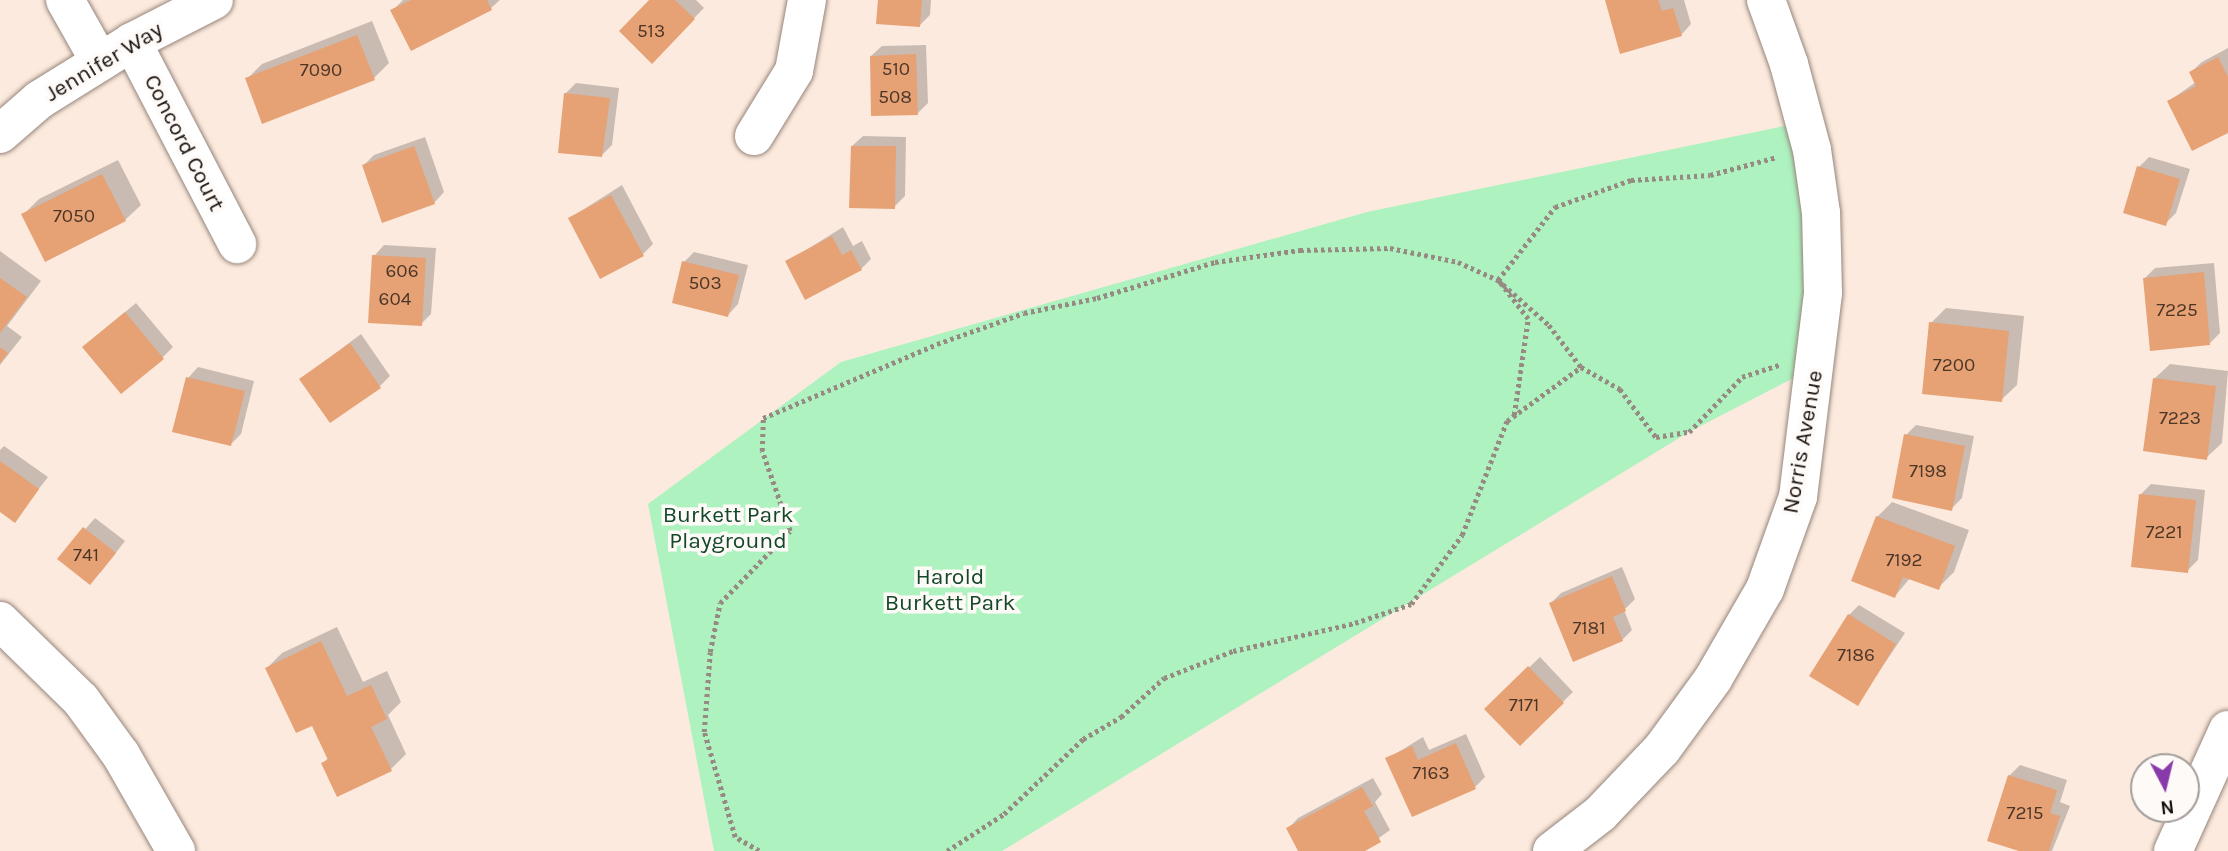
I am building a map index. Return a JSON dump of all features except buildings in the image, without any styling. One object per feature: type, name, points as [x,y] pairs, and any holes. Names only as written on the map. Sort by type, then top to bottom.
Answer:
[{"type":"street","points":[[65,0],[100,62]]},
{"type":"street","name":"Jennifer Way","points":[[0,134],[39,100],[132,42],[214,0]]},
{"type":"street","points":[[754,136],[794,71],[807,0]]},
{"type":"street","name":"Norris Avenue","points":[[1552,851],[1600,814],[1662,749],[1713,679],[1765,589],[1798,497],[1817,366],[1823,293],[1821,213],[1812,149],[1789,64],[1766,0]]},
{"type":"street","name":"Concord Court","points":[[132,42],[237,244]]},
{"type":"street","points":[[0,621],[81,700],[121,755],[176,851]]},
{"type":"street","points":[[2173,851],[2228,730]]},
{"type":"path","points":[[1499,280],[1555,207],[1631,180],[1710,174],[1812,149]]},
{"type":"path","points":[[759,851],[735,836],[704,732],[710,652],[720,603],[790,531],[762,452],[763,418],[937,344],[1024,313],[1097,298],[1215,262],[1300,250],[1390,248],[1458,262],[1499,280],[1549,326],[1581,367],[1620,389],[1656,436],[1689,432],[1742,377],[1777,365],[1817,366]]},
{"type":"path","points":[[1499,280],[1528,319],[1514,416]]},
{"type":"path","points":[[947,851],[1004,814],[1083,739],[1121,717],[1164,678],[1234,651],[1355,623],[1411,604],[1462,535],[1492,452],[1514,416],[1581,367]]},
{"type":"green space","name":"Harold Burkett Park","points":[[1804,122],[1817,366],[1689,432],[1002,851],[714,851],[648,504],[841,362],[1367,212]]},
{"type":"park label","name":"Burkett Park Playground","points":[[728,528]]}]
